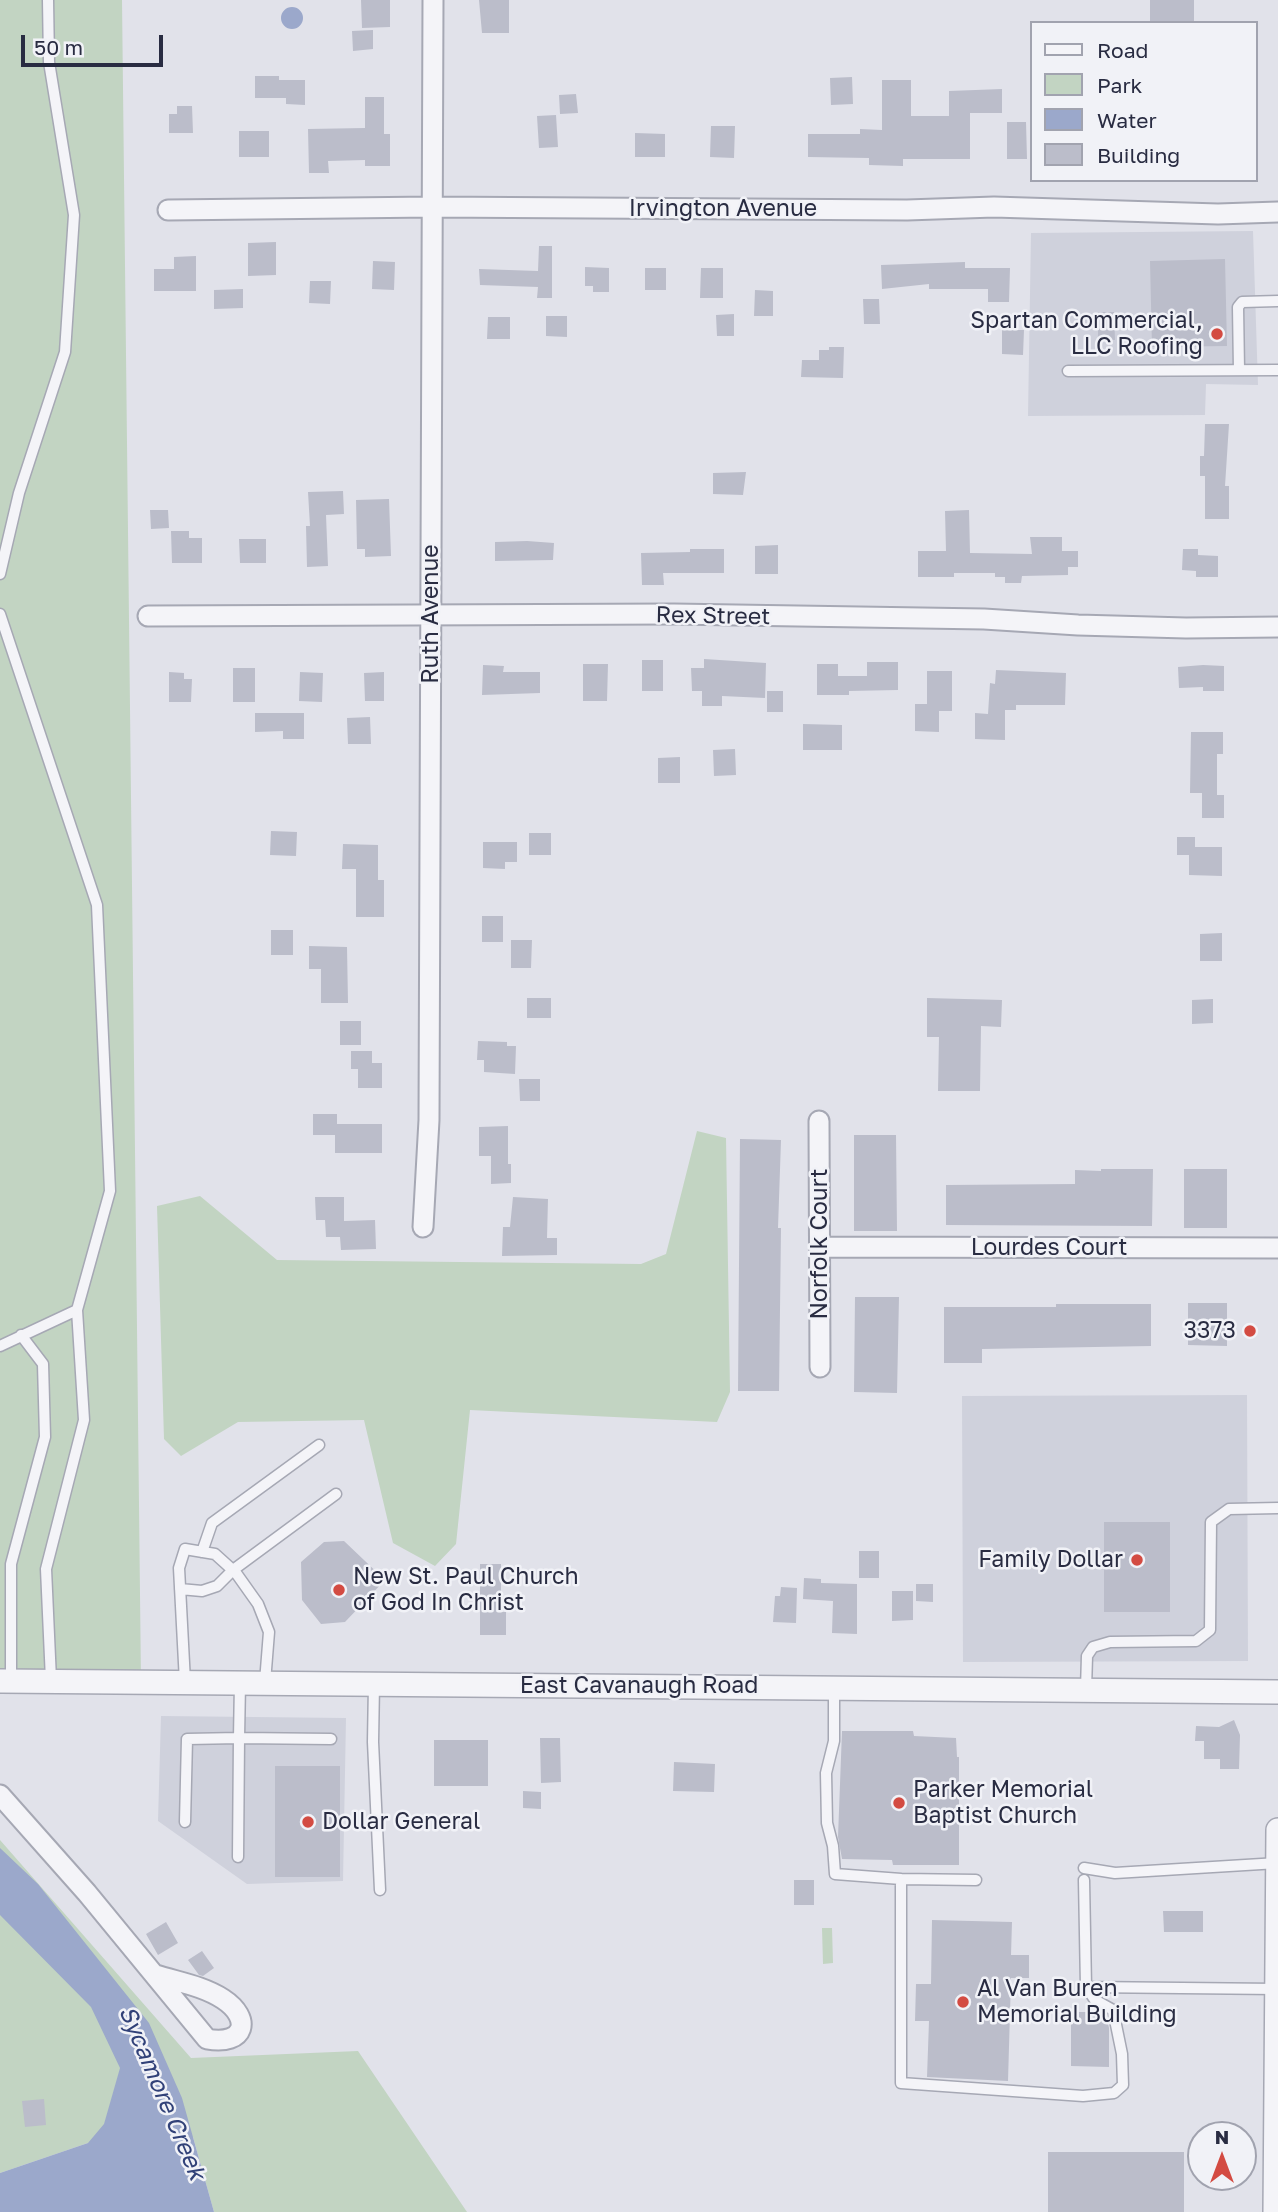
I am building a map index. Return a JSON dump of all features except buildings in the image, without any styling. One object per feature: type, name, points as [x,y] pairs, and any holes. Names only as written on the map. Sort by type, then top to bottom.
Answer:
[{"type":"street","name":"Ruth Avenue","points":[[423,1227],[429,1120],[433,0]]},
{"type":"street","name":"Irvington Avenue","points":[[168,210],[432,207],[838,210],[994,207],[1218,214],[1278,212]]},
{"type":"street","name":"Rex Street","points":[[148,616],[674,614],[984,619],[1186,628],[1278,627]]},
{"type":"street","name":"Norfolk Court","points":[[819,1121],[820,1367]]},
{"type":"street","name":"Lourdes Court","points":[[820,1247],[1278,1248]]},
{"type":"street","name":"East Cavanaugh Road","points":[[6,1681],[1278,1692]]},
{"type":"street","points":[[0,1795],[156,1975]]},
{"type":"street","points":[[1275,2212],[1278,1830]]},
{"type":"lane","points":[[0,574],[19,493],[65,352],[74,215],[49,62],[48,0]]},
{"type":"lane","points":[[1239,370],[1238,307],[1242,302],[1278,301]]},
{"type":"lane","points":[[1068,371],[1278,370]]},
{"type":"lane","points":[[0,614],[97,905],[110,1191],[77,1310],[85,1420],[46,1569],[51,1680]]},
{"type":"lane","points":[[0,1346],[77,1310]]},
{"type":"lane","points":[[6,1681],[11,1564],[45,1437],[43,1364],[21,1335]]},
{"type":"lane","points":[[202,1552],[212,1523],[319,1445]]},
{"type":"lane","points":[[180,1589],[202,1591],[217,1586],[233,1570],[335,1494]]},
{"type":"lane","points":[[1086,1689],[1087,1656],[1093,1647],[1110,1642],[1196,1641],[1210,1630],[1212,1522],[1229,1509],[1278,1508]]},
{"type":"lane","points":[[185,1682],[179,1568],[185,1549],[215,1554],[233,1570],[258,1604],[269,1632],[265,1682]]},
{"type":"lane","points":[[238,1857],[240,1682]]},
{"type":"lane","points":[[374,1683],[373,1742],[380,1890]]},
{"type":"lane","points":[[834,1687],[834,1741],[827,1773],[827,1823],[833,1846],[835,1874],[976,1880]]},
{"type":"lane","points":[[185,1822],[187,1739],[331,1739]]},
{"type":"lane","points":[[1084,1868],[1115,1873],[1278,1863]]},
{"type":"lane","points":[[901,1878],[901,2083],[1071,2096],[1114,2093],[1123,2085],[1124,2071],[1113,2010],[1095,2000],[1086,1987],[1084,1880]]},
{"type":"lane","points":[[1086,1987],[1277,1989]]},
{"type":"shaded area","points":[[1253,231],[1258,385],[1206,384],[1205,415],[1028,416],[1031,233]]},
{"type":"shaded area","points":[[1247,1395],[1248,1661],[963,1662],[962,1396]]},
{"type":"shaded area","points":[[161,1716],[346,1718],[343,1881],[247,1884],[158,1821]]},
{"type":"green space","points":[[0,0],[122,0],[141,1682],[0,1682]]},
{"type":"green space","points":[[697,1131],[726,1138],[730,1392],[717,1422],[470,1410],[456,1544],[435,1566],[393,1543],[364,1420],[238,1422],[181,1456],[164,1439],[157,1206],[200,1196],[277,1260],[641,1264],[666,1254]]},
{"type":"green space","points":[[0,1840],[191,2058],[358,2051],[467,2212],[214,2212],[193,2137],[88,2143],[0,2173]]},
{"type":"green space","points":[[822,1928],[832,1928],[833,1963],[823,1964]]},
{"type":"water","points":[[292,7],[300,10],[303,18],[300,26],[292,29],[284,26],[281,18],[284,10]]},
{"type":"water","name":"Sycamore Creek","points":[[0,1848],[38,1884],[149,2023],[182,2098],[214,2212],[0,2212],[0,2173],[88,2143],[104,2124],[120,2068],[91,2007],[0,1915]]},
{"type":"place","name":"Spartan Commercial, LLC Roofing","points":[[1217,334]]},
{"type":"place","name":"3373","points":[[1250,1331]]},
{"type":"place","name":"Family Dollar","points":[[1137,1560]]},
{"type":"place","name":"New St. Paul Church of God In Christ","points":[[339,1590]]},
{"type":"place","name":"Parker Memorial Baptist Church","points":[[899,1803]]},
{"type":"place","name":"Dollar General","points":[[308,1822]]},
{"type":"place","name":"Al Van Buren Memorial Building","points":[[963,2002]]}]
